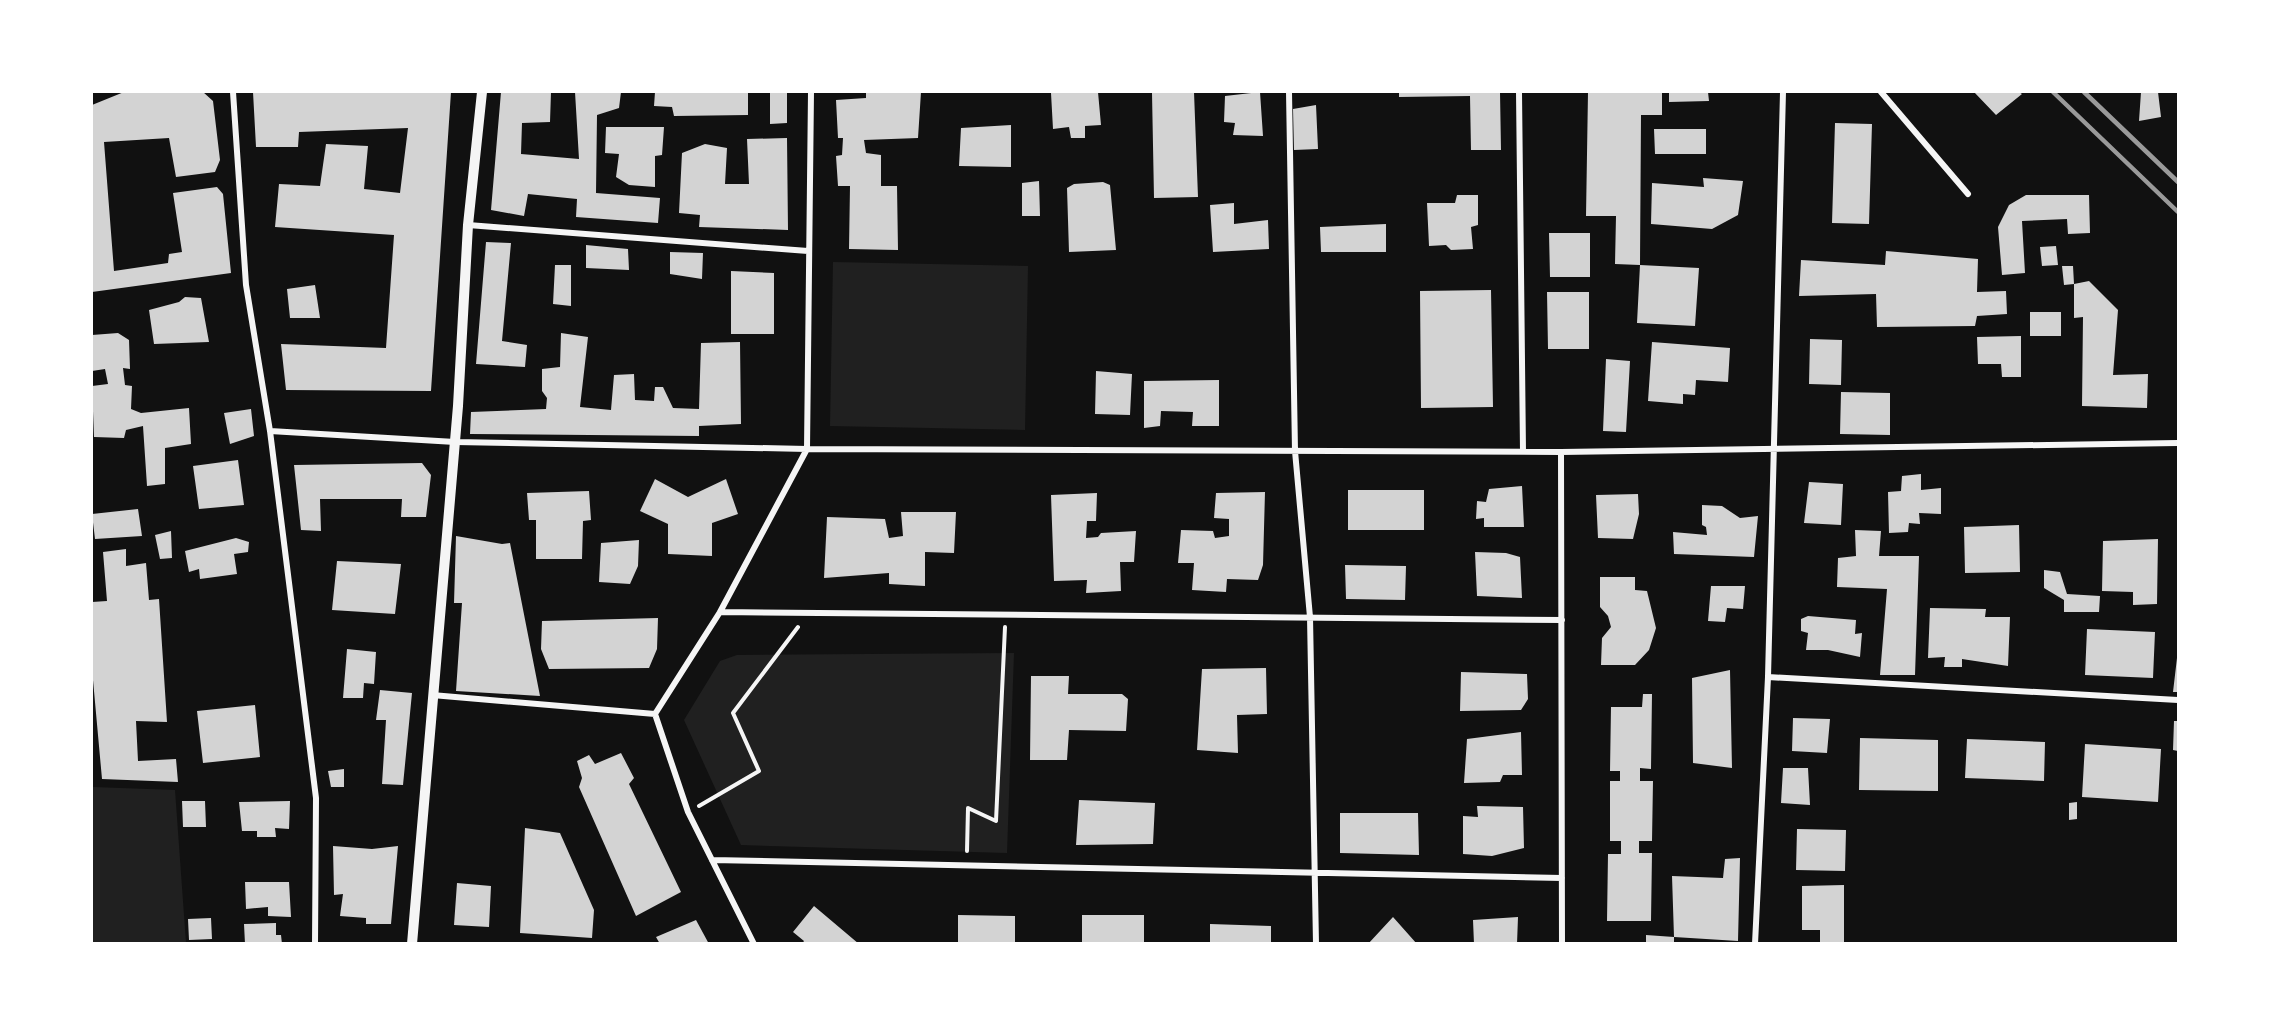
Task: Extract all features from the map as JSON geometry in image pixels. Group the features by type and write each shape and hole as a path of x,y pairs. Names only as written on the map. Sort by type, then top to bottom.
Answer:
{"street":[{"path":"233,92 246,285 270,431 315,798 315,944"},
{"path":"412,944 455,442 468,225 482,92"},
{"path":"655,714 720,612 807,449 811,92"},
{"path":"1289,92 1295,451 1310,617 1316,944"},
{"path":"1518,92 1523,451"},
{"path":"1755,944 1768,677 1783,92"},
{"path":"1881,92 1968,194"},
{"path":"468,225 808,251"},
{"path":"270,431 455,442 807,449 1562,452 2178,443"},
{"path":"1562,452 1562,944"},
{"path":"720,612 1562,620"},
{"path":"1768,677 2178,700"},
{"path":"432,695 655,714"},
{"path":"655,714 688,812 754,944"},
{"path":"712,860 1562,878"}],"path":[{"path":"688,812 759,771 733,713 809,612"},
{"path":"967,865 968,808 996,821 1006,614"}],"shaded area":[{"path":"833,262 1028,266 1025,430 830,426"},
{"path":"1014,653 1007,853 741,845 684,720 720,661 737,655"},
{"path":"92,779 93,787 175,790 186,943 92,943"}],"building":[{"path":"124,92 203,92 213,101 220,160 215,172 176,177 169,138 104,142 114,271 168,263 169,254 182,252 173,193 217,187 223,194 231,273 92,292 92,105"},
{"path":"253,92 451,92 431,391 286,390 281,344 386,348 394,235 275,227 279,184 320,186 326,144 368,146 364,189 400,193 408,128 299,132 298,147 256,147"},
{"path":"501,92 551,92 550,122 522,123 521,154 579,159 575,92 621,92 619,108 597,115 596,193 660,198 658,223 576,217 577,199 528,194 524,216 491,210"},
{"path":"655,92 748,92 748,115 674,116 672,107 654,106"},
{"path":"770,92 787,92 787,123 770,124"},
{"path":"866,92 921,92 918,138 864,140 866,153 881,155 881,186 897,186 898,250 849,249 850,186 838,186 836,156 842,155 843,138 838,138 836,100 866,98"},
{"path":"1098,92 1101,125 1085,126 1085,138 1071,138 1069,127 1053,129 1051,93"},
{"path":"1194,92 1198,197 1154,198 1152,93"},
{"path":"1260,92 1263,136 1233,135 1235,123 1224,122 1225,96"},
{"path":"1399,92 1500,92 1501,150 1471,150 1470,96 1399,97"},
{"path":"1588,92 1662,92 1662,115 1641,115 1640,265 1615,264 1616,216 1586,216"},
{"path":"1669,92 1708,92 1709,101 1669,102"},
{"path":"1974,92 2019,92 2022,94 1996,115"},
{"path":"2141,92 2158,92 2161,117 2139,121"},
{"path":"1316,105 1318,149 1294,150 1293,109"},
{"path":"1835,123 1872,124 1869,224 1832,223"},
{"path":"1011,125 1011,167 959,166 961,128"},
{"path":"606,127 664,127 662,155 655,156 655,187 629,185 616,177 619,154 605,153"},
{"path":"1654,129 1706,129 1706,154 1655,154"},
{"path":"787,138 788,230 699,227 700,215 679,213 682,153 705,144 727,148 725,184 749,184 747,139"},
{"path":"1703,178 1743,181 1738,215 1712,229 1651,224 1652,183 1704,187"},
{"path":"1039,181 1040,216 1022,216 1022,183"},
{"path":"1103,182 1110,185 1116,250 1069,252 1067,188 1074,184"},
{"path":"1457,195 1478,195 1478,225 1471,227 1473,249 1451,250 1446,245 1429,246 1427,203 1455,203"},
{"path":"2026,195 2089,195 2090,233 2068,234 2067,219 2022,221 2025,273 2002,275 1998,227 2009,205"},
{"path":"1234,203 1234,224 1268,220 1269,249 1213,252 1210,205"},
{"path":"1386,224 1386,252 1321,252 1320,227"},
{"path":"1549,233 1590,233 1590,277 1550,277"},
{"path":"486,242 511,243 502,341 527,345 525,367 476,364"},
{"path":"586,245 628,249 629,270 586,268"},
{"path":"2056,246 2058,265 2042,266 2040,247"},
{"path":"1886,251 1978,259 1977,292 2006,291 2007,314 1977,316 1975,326 1877,327 1876,294 1799,296 1801,260 1885,265"},
{"path":"670,252 703,253 702,279 670,274"},
{"path":"555,265 571,265 571,306 553,304"},
{"path":"1640,265 1699,268 1695,326 1637,323"},
{"path":"2062,266 2073,266 2074,284 2064,285"},
{"path":"731,271 774,273 774,334 731,334"},
{"path":"2089,281 2118,310 2113,375 2148,374 2147,408 2082,406 2083,317 2074,318 2074,284"},
{"path":"315,285 320,318 290,318 287,289"},
{"path":"1491,290 1493,407 1421,408 1420,291"},
{"path":"1547,292 1589,292 1589,349 1548,349"},
{"path":"185,297 201,298 209,342 154,344 149,310 179,302"},
{"path":"2030,312 2061,312 2061,336 2030,336"},
{"path":"118,333 129,340 130,369 123,368 125,385 132,386 131,409 141,413 189,408 191,444 165,448 165,484 147,486 143,426 126,430 124,438 94,437 92,386 108,384 105,369 92,371 92,335"},
{"path":"561,333 588,337 580,407 611,410 614,375 634,374 635,400 654,401 655,387 663,387 673,408 699,409 701,343 740,342 741,424 699,426 699,436 470,434 471,412 546,409 547,398 542,391 542,369 560,367"},
{"path":"2021,336 2021,377 2002,377 2001,364 1978,364 1977,337"},
{"path":"1810,339 1842,340 1841,385 1809,384"},
{"path":"1652,342 1730,348 1728,382 1696,380 1695,395 1683,394 1683,404 1648,401"},
{"path":"1606,359 1630,361 1626,432 1603,431"},
{"path":"1096,371 1132,374 1130,415 1095,414"},
{"path":"1219,380 1219,426 1192,426 1193,412 1161,411 1160,426 1144,428 1144,381"},
{"path":"1841,392 1890,393 1890,435 1840,434"},
{"path":"251,409 254,436 230,444 224,413"},
{"path":"238,460 244,505 199,509 193,466"},
{"path":"422,463 431,475 426,517 401,517 402,499 320,499 321,531 301,530 294,465"},
{"path":"1921,474 1921,490 1941,488 1941,514 1919,513 1920,524 1909,523 1908,532 1889,533 1888,492 1901,491 1902,476"},
{"path":"655,479 688,497 726,479 738,514 712,523 712,556 668,554 668,524 640,511"},
{"path":"1809,482 1843,484 1841,525 1804,523"},
{"path":"1522,486 1524,527 1484,527 1484,518 1476,519 1477,501 1486,502 1489,489"},
{"path":"1348,490 1424,490 1424,530 1348,530"},
{"path":"589,491 591,520 583,521 582,559 536,559 536,520 529,520 527,493"},
{"path":"1265,492 1263,565 1258,580 1227,579 1226,592 1192,590 1194,563 1178,563 1181,530 1213,531 1215,538 1229,536 1229,519 1214,518 1216,493"},
{"path":"1097,493 1096,521 1087,521 1086,538 1098,537 1101,533 1136,531 1134,562 1120,562 1121,591 1086,593 1087,580 1054,581 1051,495"},
{"path":"1638,494 1639,514 1633,539 1598,538 1596,495"},
{"path":"1702,505 1722,506 1740,518 1758,516 1754,557 1674,554 1673,532 1707,535 1706,527 1702,525"},
{"path":"138,509 142,536 95,539 92,514"},
{"path":"901,512 956,512 954,553 925,552 925,586 889,584 889,573 824,578 827,517 885,519 889,538 903,536"},
{"path":"2019,525 2020,572 1965,573 1964,527"},
{"path":"1855,530 1881,531 1879,556 1919,556 1915,675 1880,675 1887,589 1837,587 1838,558 1856,556"},
{"path":"171,531 172,558 160,559 155,535"},
{"path":"456,536 502,544 510,543 540,696 456,691 462,603 454,603"},
{"path":"236,538 249,542 248,552 234,554 237,574 200,579 199,569 189,572 185,551"},
{"path":"2158,539 2157,604 2133,605 2133,592 2102,591 2103,541"},
{"path":"639,540 638,566 630,584 599,582 601,543"},
{"path":"126,549 126,566 146,563 149,600 159,599 167,722 136,721 138,761 176,759 178,782 102,779 92,669 92,602 107,601 103,552"},
{"path":"1475,552 1506,553 1520,557 1522,598 1477,596"},
{"path":"337,561 401,564 395,614 332,610"},
{"path":"1345,565 1406,566 1405,600 1346,599"},
{"path":"2044,570 2060,572 2067,594 2100,596 2099,612 2064,612 2064,600 2044,588"},
{"path":"1600,577 1635,577 1635,590 1647,591 1656,628 1649,650 1635,665 1601,665 1602,638 1611,627 1608,616 1600,607"},
{"path":"1711,586 1745,586 1743,609 1727,608 1725,622 1708,621"},
{"path":"1930,608 1986,609 1985,617 2010,617 2008,666 1962,659 1962,667 1944,667 1945,657 1928,658"},
{"path":"1808,616 1856,620 1855,634 1862,633 1860,657 1828,650 1806,650 1808,633 1801,631 1801,619"},
{"path":"658,618 657,649 649,668 549,669 541,649 542,621"},
{"path":"2087,629 2155,632 2153,678 2085,675"},
{"path":"347,649 376,652 374,684 364,683 363,698 343,698"},
{"path":"2177,658 2178,692 2173,692"},
{"path":"1266,668 1267,714 1237,715 1238,753 1197,750 1202,669"},
{"path":"1730,670 1732,768 1693,763 1692,678"},
{"path":"1461,672 1527,674 1528,699 1521,710 1460,711"},
{"path":"1031,676 1069,676 1068,694 1122,694 1128,699 1126,731 1069,730 1067,760 1030,760"},
{"path":"380,690 412,693 403,785 382,784 386,720 376,720"},
{"path":"1643,694 1652,694 1651,769 1640,768 1640,781 1653,781 1652,841 1639,841 1639,853 1652,853 1651,921 1607,921 1608,854 1621,854 1621,841 1610,841 1610,781 1620,781 1620,771 1610,771 1611,707 1642,707"},
{"path":"255,705 260,757 203,763 197,711"},
{"path":"1793,718 1830,719 1827,753 1792,751"},
{"path":"2174,721 2178,721 2178,751 2173,750"},
{"path":"1521,732 1522,775 1503,775 1500,782 1464,783 1467,739"},
{"path":"1860,738 1938,740 1938,791 1859,790"},
{"path":"1967,739 2045,742 2044,781 1965,778"},
{"path":"2085,744 2161,749 2158,802 2082,797"},
{"path":"621,753 634,778 629,784 681,892 636,916 579,787 582,778 577,761 589,755 595,764"},
{"path":"1783,768 1808,768 1810,805 1781,803"},
{"path":"344,769 344,787 331,787 328,771"},
{"path":"1079,800 1155,803 1153,844 1076,845"},
{"path":"182,801 205,801 206,827 183,827"},
{"path":"290,801 289,829 275,828 276,837 257,837 257,831 242,831 239,802"},
{"path":"2077,802 2077,819 2069,820 2069,803"},
{"path":"1477,806 1523,807 1524,848 1492,856 1463,854 1463,816 1478,817"},
{"path":"1340,813 1418,813 1419,855 1340,853"},
{"path":"525,828 560,833 594,910 592,938 520,933"},
{"path":"1797,829 1846,830 1845,871 1796,870"},
{"path":"333,846 372,849 398,846 391,924 366,924 366,918 340,916 343,894 334,895"},
{"path":"1740,858 1738,941 1674,937 1672,876 1723,878 1725,859"},
{"path":"245,882 289,882 291,917 268,916 268,907 246,909"},
{"path":"457,883 491,886 489,927 454,925"},
{"path":"1844,885 1844,942 1820,942 1820,930 1802,930 1802,886"},
{"path":"814,906 859,944 802,944 804,941 793,932"},
{"path":"958,915 1015,916 1015,944 958,944"},
{"path":"1082,915 1144,915 1144,944 1082,944"},
{"path":"1393,917 1417,944 1368,944"},
{"path":"1518,917 1517,944 1474,944 1473,920"},
{"path":"211,918 212,939 189,940 188,919"},
{"path":"696,920 709,944 660,944 656,937"},
{"path":"276,923 276,935 281,935 282,944 245,944 244,924"},
{"path":"1210,924 1271,926 1271,944 1210,944"},
{"path":"1646,935 1674,937 1674,944 1646,944"}],"railway":[{"path":"2053,92 2178,212"},
{"path":"2084,92 2178,182"}]}
